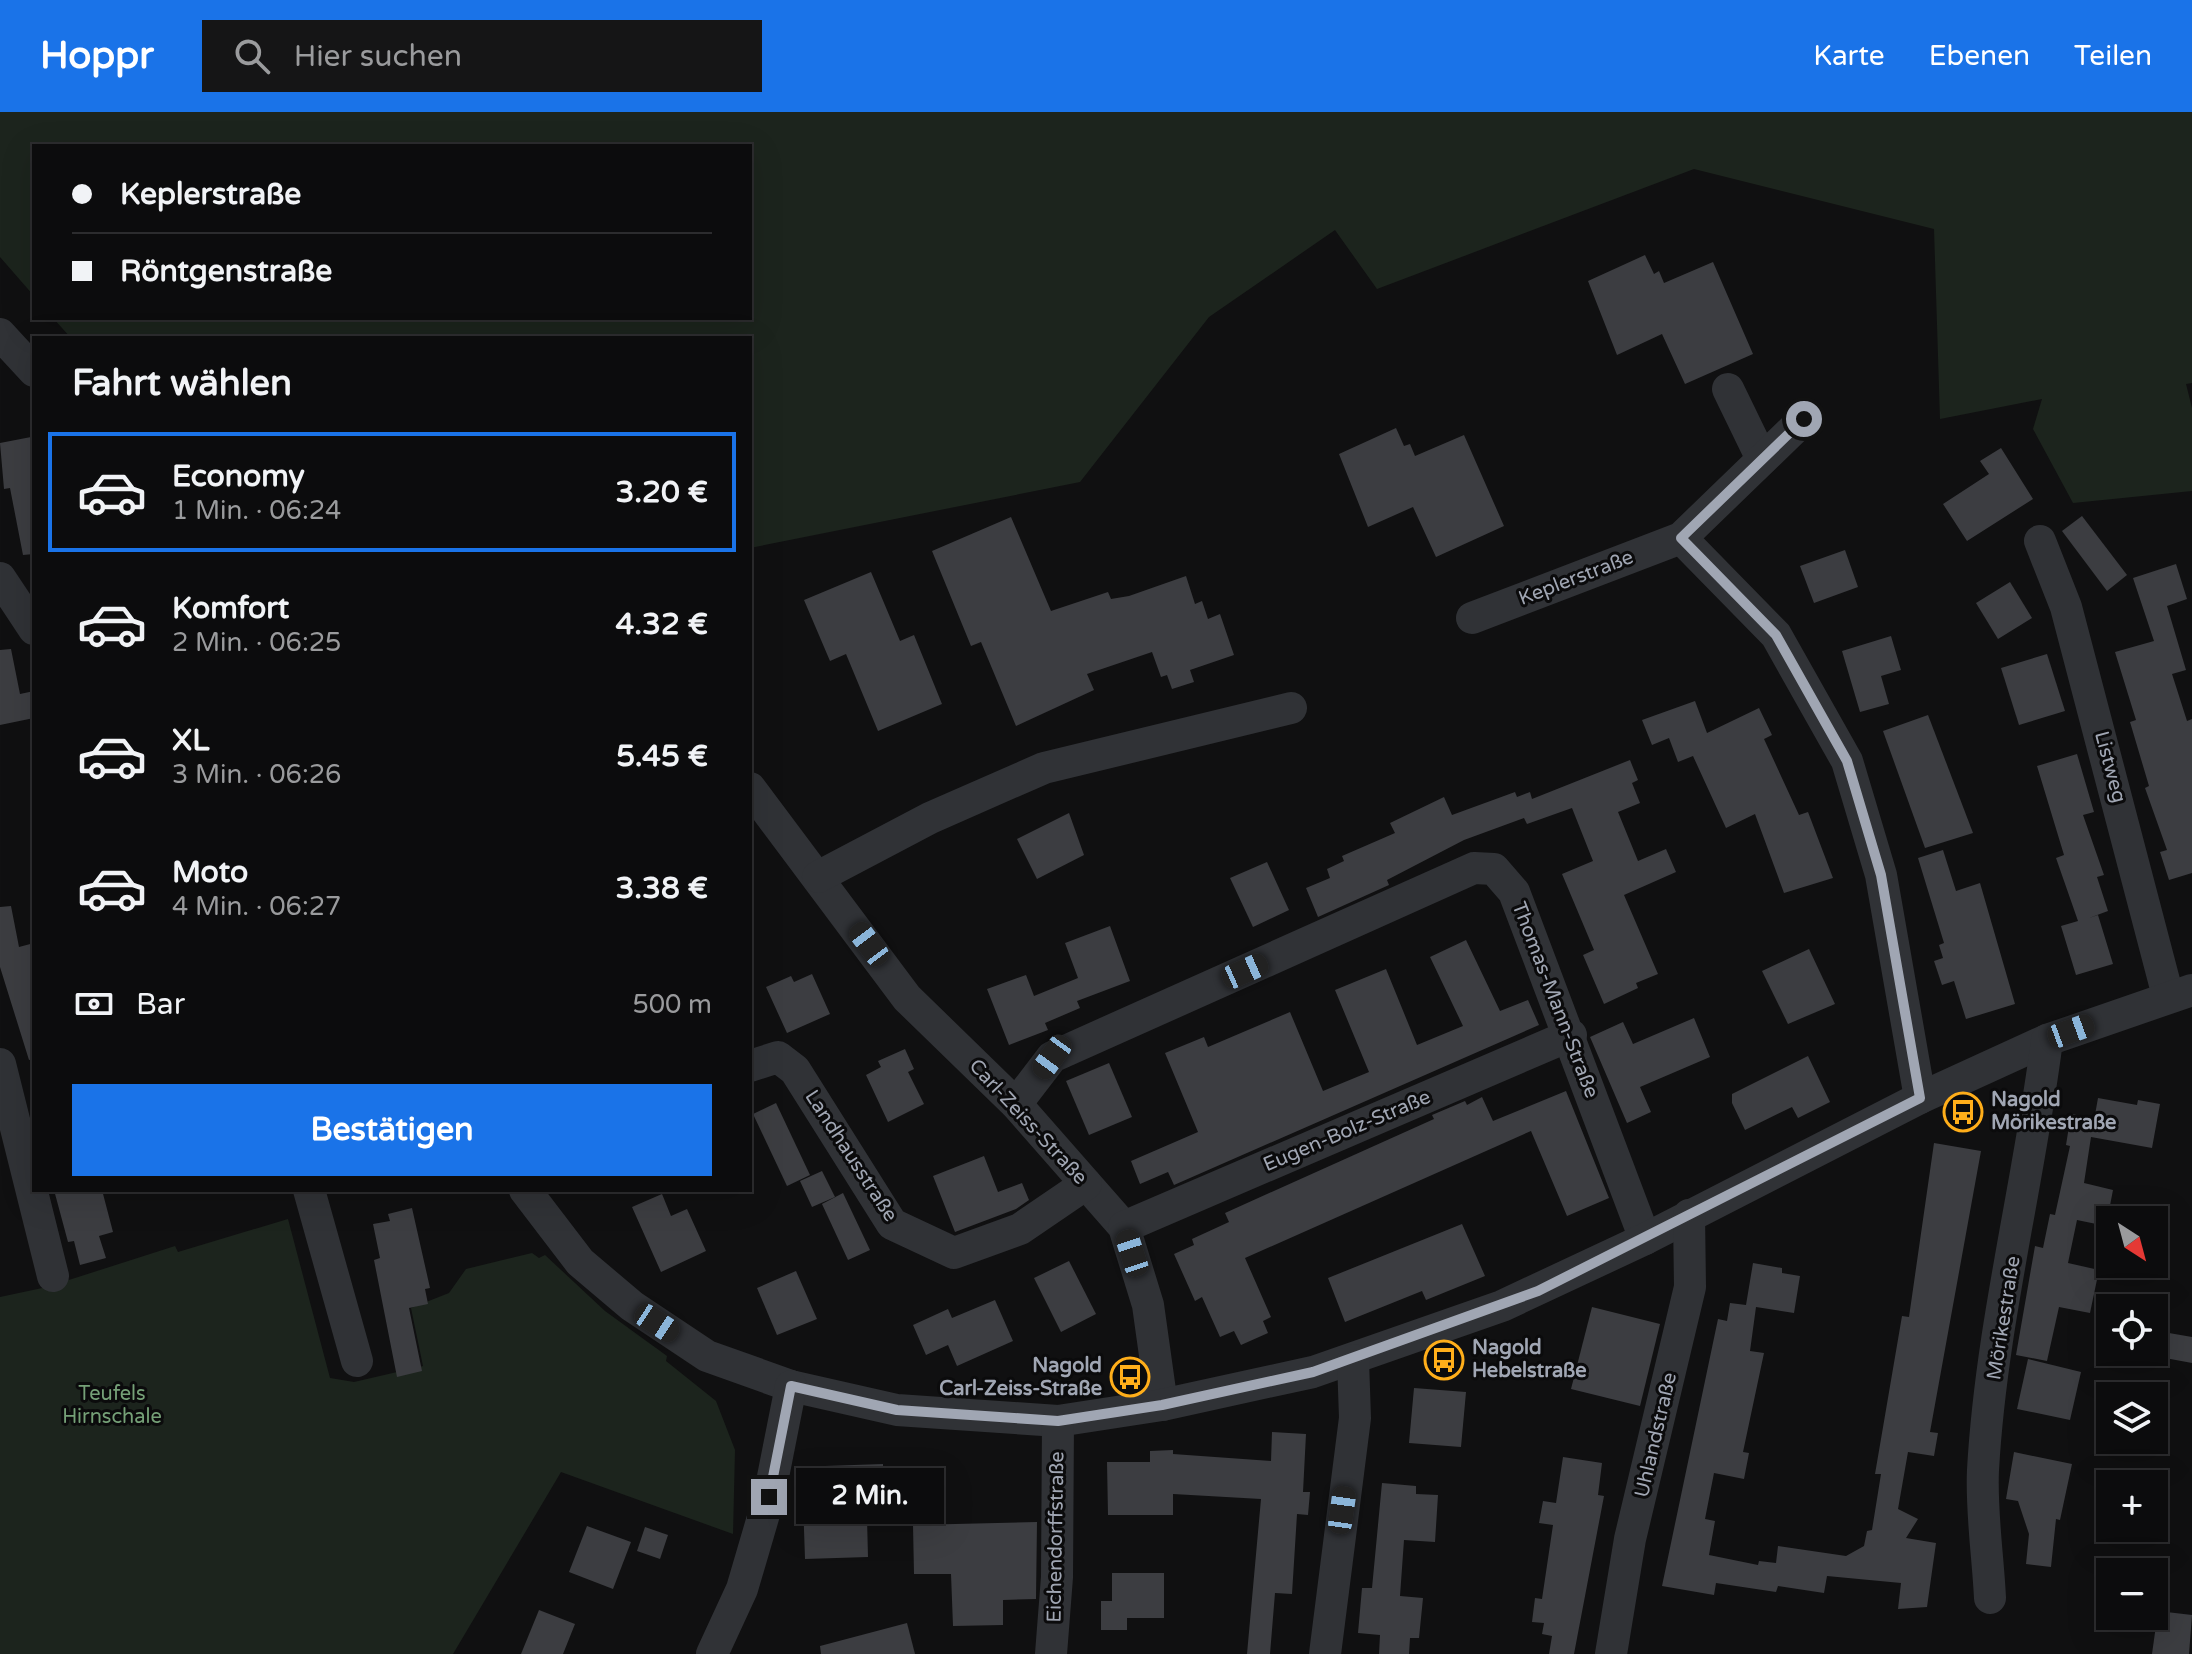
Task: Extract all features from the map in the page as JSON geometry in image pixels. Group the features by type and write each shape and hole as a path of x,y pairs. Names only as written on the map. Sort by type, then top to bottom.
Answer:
{"street":[{"path":"0,334 32,369"},
{"path":"1728,389 1762,459"},
{"name":"Keplerstraße","path":"1472,618 1681,538 1804,419"},
{"path":"1681,538 1776,635 1847,761 1881,875 1920,1098"},
{"name":"Listweg","path":"2040,541 2066,607 2180,993"},
{"path":"0,578 32,626"},
{"path":"818,877 930,818 1044,768 1291,708"},
{"name":"Carl-Zeiss-Straße","path":"752,791 907,998 1016,1104 1124,1227 1148,1305 1162,1405"},
{"name":"Thomas-Mann-Straße","path":"1016,1104 1052,1057 1474,868 1494,869 1514,892 1571,1035 1645,1239"},
{"path":"527,1192 580,1262 632,1306 707,1356 791,1386 897,1410 1058,1421 1162,1405 1353,1360 1514,1301 1645,1239 1920,1098 2047,1040 2180,993"},
{"name":"Eugen-Bolz-Straße","path":"1124,1227 1571,1035"},
{"name":"Mörikestraße","path":"1990,1598 1983,1472 2001,1320 2033,1146 2047,1040"},
{"name":"Landhausstraße","path":"752,1065 778,1057 795,1070 892,1224 954,1253 1020,1229 1086,1184"},
{"path":"0,1064 53,1276"},
{"path":"310,1192 357,1361"},
{"name":"Uhlandstraße","path":"1611,1654 1630,1539 1690,1287 1689,1215"},
{"path":"1325,1654 1355,1418 1353,1360"},
{"path":"712,1654 742,1589 769,1497 791,1386"},
{"name":"Eichendorffstraße","path":"1051,1654 1057,1577 1058,1421"}],"green space":[{"path":"0,112 2192,112 2192,383 2186,384 2192,408 2192,491 2073,503 2033,429 2042,399 1940,419 1934,229 1694,169 1377,289 1335,230 1209,317 1080,482 752,548 752,336 69,336 55,320 752,320 752,144 32,144 32,294 0,257"},
{"name":"Teufels Hirnschale","path":"288,1219 330,1378 354,1382 423,1366 411,1308 449,1293 466,1269 532,1253 539,1258 545,1255 605,1311 667,1356 666,1361 716,1401 735,1450 733,1534 561,1472 453,1654 0,1654 0,1297 47,1287 175,1246 178,1252"}],"building":[{"path":"1645,255 1654,274 1659,271 1664,283 1713,262 1753,354 1685,384 1662,334 1617,355 1588,281"},
{"path":"1396,428 1404,446 1410,444 1415,456 1464,435 1504,526 1436,557 1413,507 1368,527 1339,454"},
{"path":"31,437 32,554 23,555 10,488 4,489 0,443"},
{"path":"2001,448 2033,499 1967,541 1943,504 1989,474 1980,461"},
{"path":"2082,516 2127,575 2107,591 2062,531"},
{"path":"1011,517 1051,611 1108,592 1111,599 1129,596 1186,576 1195,604 1202,601 1208,619 1220,614 1234,655 1190,670 1194,682 1172,689 1167,675 1161,677 1152,652 1087,674 1094,690 1016,726 981,642 971,646 932,551"},
{"path":"1845,550 1858,587 1814,603 1800,566"},
{"path":"2176,564 2187,599 2167,606 2186,670 2172,674 2187,721 2192,719 2192,873 2169,880 2160,852 2167,850 2145,788 2149,786 2130,722 2136,720 2115,652 2154,641 2133,578"},
{"path":"871,572 900,641 914,635 942,704 878,731 846,654 830,661 804,600"},
{"path":"2010,582 2032,618 1998,639 1976,603"},
{"path":"1891,636 1901,670 1881,676 1889,704 1860,712 1842,651"},
{"path":"11,649 20,694 32,691 32,718 0,725 0,650"},
{"path":"2047,654 2065,711 2019,725 2001,668"},
{"path":"1695,701 1707,733 1759,708 1772,735 1764,739 1799,815 1808,812 1833,878 1784,893 1755,814 1726,828 1693,756 1678,762 1669,738 1652,745 1642,720"},
{"path":"1928,715 1973,833 1925,848 1883,731"},
{"path":"2077,754 2094,812 2083,815 2104,875 2097,877 2108,911 2089,918 2098,915 2113,964 2076,975 2061,926 2078,921 2056,858 2064,855 2037,766"},
{"path":"1630,760 1638,780 1632,783 1640,803 1618,812 1638,861 1666,849 1676,872 1624,895 1658,974 1636,983 1638,988 1604,1004 1583,955 1594,950 1562,874 1593,861 1572,808 1527,824 1524,818 1464,840 1387,880 1389,885 1318,917 1306,888 1330,878 1327,869 1344,861 1342,856 1395,833 1390,823 1444,797 1452,815 1515,792 1517,797 1530,792 1532,799"},
{"path":"1069,813 1084,855 1037,879 1017,839"},
{"path":"1943,850 1956,891 1980,883 2015,1004 1966,1019 1954,981 1942,985 1934,961 1943,958 1939,945 1944,943 1918,858"},
{"path":"1267,862 1289,910 1253,927 1230,878"},
{"path":"11,906 19,947 32,944 32,1059 29,1060 0,967 0,907"},
{"path":"1110,926 1130,981 1077,1001 1080,1008 1045,1023 1048,1030 1009,1045 987,989 1026,975 1034,996 1078,978 1065,943"},
{"path":"1466,940 1500,1011 1528,1000 1539,1025 1174,1185 1168,1172 1140,1184 1131,1161 1198,1132 1165,1053 1204,1037 1208,1047 1290,1012 1323,1091 1369,1072 1335,990 1386,969 1417,1045 1463,1026 1430,957"},
{"path":"1809,949 1835,1004 1788,1024 1762,971"},
{"path":"812,974 830,1014 787,1033 766,987 791,976 794,982"},
{"path":"1694,1018 1710,1057 1640,1087 1651,1112 1627,1123 1590,1037 1623,1022 1633,1044"},
{"path":"905,1049 914,1069 908,1072 924,1104 888,1122 866,1075 881,1067 878,1061"},
{"path":"1808,1056 1830,1102 1798,1118 1792,1107 1745,1130 1732,1103 1732,1094"},
{"path":"1109,1063 1132,1117 1089,1135 1066,1081"},
{"path":"1566,1091 1609,1198 1567,1216 1531,1131 1245,1258 1271,1317 1263,1321 1268,1333 1241,1345 1234,1331 1220,1337 1202,1297 1195,1301 1174,1254 1194,1245 1192,1239 1229,1222 1225,1213 1434,1119 1432,1115 1465,1101 1467,1105 1482,1097 1493,1121"},
{"path":"2098,1098 2137,1105 2138,1100 2160,1104 2152,1148 2091,1137 2084,1183 2113,1190 2110,1206 2096,1206 2096,1224 2077,1220 2068,1263 2096,1269 2097,1278 2090,1313 2059,1307 2047,1361 2016,1355 2035,1246 2043,1248 2050,1214 2055,1215 2070,1146 2066,1145 2071,1114 2094,1118 2093,1126"},
{"path":"776,1103 810,1175 787,1186 753,1114"},
{"path":"1934,1143 1981,1151 1930,1432 1938,1433 1934,1456 1908,1452 1898,1509 1918,1519 1906,1538 1936,1543 1927,1607 1898,1609 1901,1583 1827,1576 1824,1593 1778,1586 1776,1592 1716,1583 1714,1595 1662,1586 1718,1319 1727,1321 1730,1303 1746,1305 1753,1263 1782,1268 1782,1273 1800,1276 1794,1313 1756,1307 1750,1351 1764,1353 1743,1452 1749,1453 1744,1479 1714,1473 1705,1519 1715,1521 1709,1555 1758,1565 1759,1561 1776,1563 1778,1546 1846,1556 1864,1546 1867,1531 1872,1530 1881,1474 1875,1474 1902,1316 1909,1317"},
{"path":"984,1156 998,1192 1022,1183 1029,1200 1016,1209 955,1232 933,1176"},
{"path":"822,1171 835,1197 812,1207 800,1181"},
{"path":"55,1192 103,1192 113,1232 99,1236 106,1258 80,1265 74,1241 68,1242"},
{"path":"843,1193 870,1250 848,1260 822,1204"},
{"path":"662,1194 671,1216 687,1209 706,1251 661,1272 632,1207"},
{"path":"412,1208 430,1288 425,1289 428,1304 409,1308 422,1371 397,1377 374,1260 380,1258 373,1224 390,1221 388,1214"},
{"path":"1462,1224 1485,1276 1426,1300 1422,1291 1345,1322 1328,1278"},
{"path":"1069,1261 1096,1314 1061,1332 1034,1278"},
{"path":"796,1271 817,1319 777,1335 757,1288"},
{"path":"995,1300 1013,1341 957,1366 948,1345 926,1355 913,1325 948,1309 952,1318"},
{"path":"1592,1307 1660,1324 1640,1406 1571,1389"},
{"path":"2169,1333 2192,1337 2192,1363 2168,1359"},
{"path":"2028,1359 2081,1372 2070,1420 2017,1409"},
{"path":"1414,1388 1466,1392 1461,1447 1409,1443"},
{"path":"1272,1432 1306,1434 1303,1492 1310,1492 1308,1515 1297,1514 1292,1594 1275,1593 1270,1654 1247,1654 1261,1499 1173,1494 1173,1515 1108,1515 1107,1462 1150,1462 1150,1451 1173,1450 1173,1454 1271,1461"},
{"path":"2014,1452 2072,1464 2060,1520 2056,1519 2051,1567 2026,1564 2029,1534 2018,1501 2006,1499"},
{"path":"1563,1457 1602,1463 1598,1495 1604,1496 1574,1654 1549,1654 1552,1636 1542,1634 1544,1623 1532,1622 1535,1598 1542,1599 1553,1525 1539,1523 1543,1501 1556,1503"},
{"path":"883,1464 884,1518 867,1518 868,1557 805,1559 803,1500 826,1499 825,1466"},
{"path":"1382,1483 1416,1486 1416,1494 1438,1495 1435,1542 1404,1540 1400,1596 1423,1598 1419,1638 1410,1638 1409,1654 1379,1654 1380,1635 1358,1633 1362,1588 1372,1588"},
{"path":"1037,1522 1036,1599 1003,1600 1003,1625 953,1626 951,1574 914,1574 913,1525"},
{"path":"587,1526 631,1542 613,1589 569,1572"},
{"path":"645,1527 668,1535 660,1559 637,1551"},
{"path":"1112,1573 1164,1573 1164,1618 1127,1618 1127,1630 1101,1630 1101,1601 1112,1601"},
{"path":"539,1610 575,1624 563,1654 521,1654"},
{"path":"2168,1612 2192,1615 2189,1654 2152,1654 2155,1630 2168,1630"},
{"path":"907,1623 915,1654 821,1654 820,1646"}],"place":[{"name":"Nagold Mörikestraße","path":"1963,1112"},
{"name":"Nagold Hebelstraße","path":"1444,1360"},
{"name":"Nagold Carl-Zeiss-Straße","path":"1130,1377"}],"route":[{"path":"769,1497 791,1386 897,1410 1058,1421 1162,1405 1313,1372 1538,1291 1920,1098 1881,875 1847,761 1776,635 1681,538 1804,419"}]}
